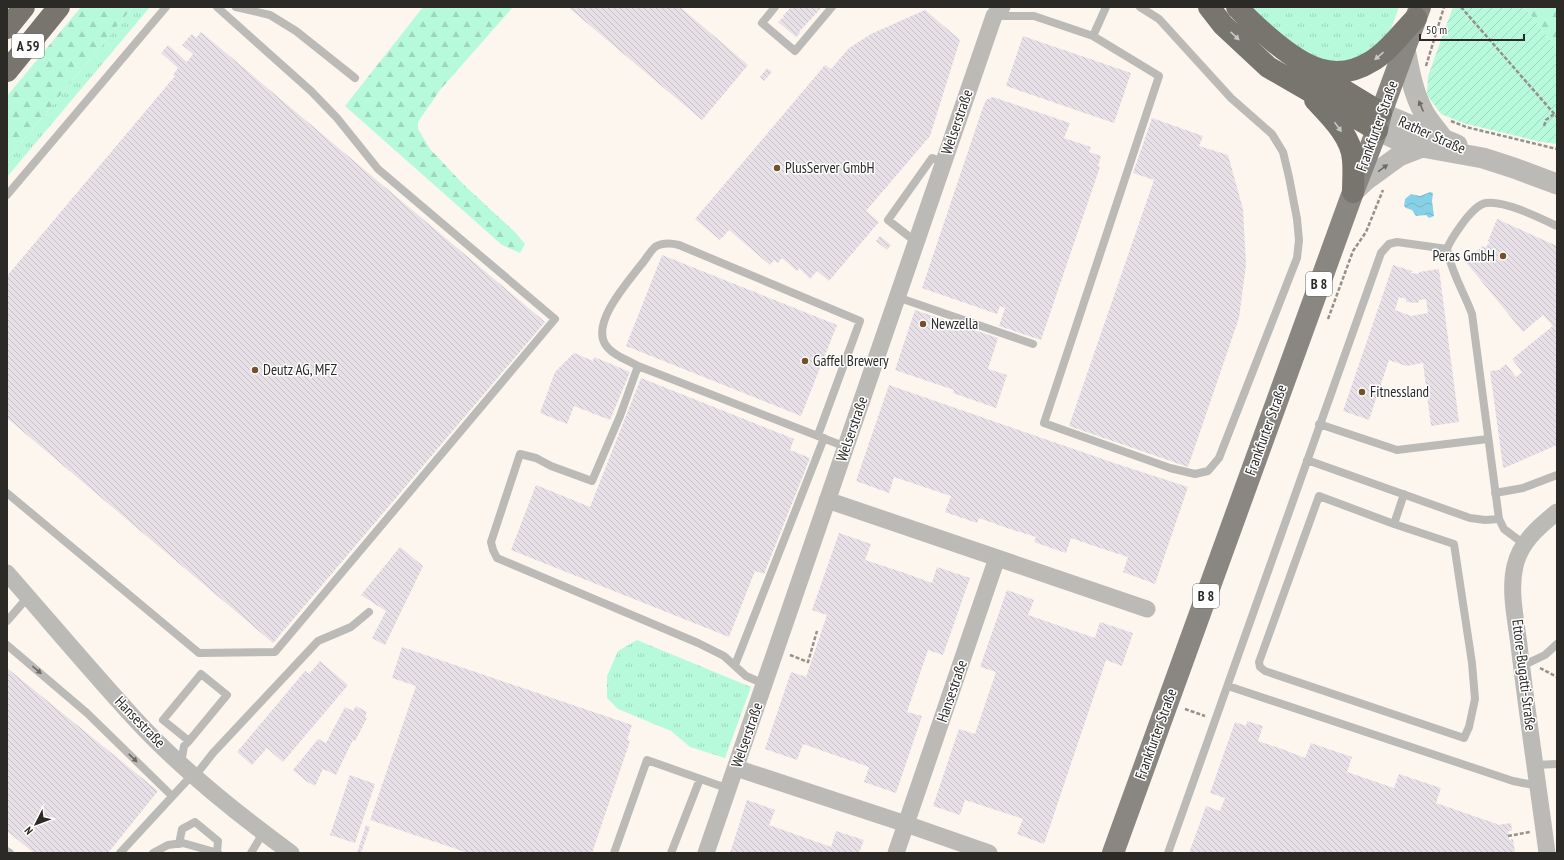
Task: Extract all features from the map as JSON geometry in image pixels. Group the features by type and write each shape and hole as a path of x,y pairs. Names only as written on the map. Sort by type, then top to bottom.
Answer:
{"highway":[{"name":"A 59","path":"7,28 24,7"},
{"name":"A 59","path":"7,71 59,7"},
{"path":"1209,7 1223,25 1268,66 1303,88 1353,115 1379,122"},
{"path":"1237,7 1261,32 1292,57 1304,64 1320,70 1339,72 1359,68 1373,60 1384,51 1418,13"},
{"path":"1304,64 1379,122"},
{"path":"1303,88 1328,113 1351,148 1353,160 1353,192"}],"main road":[{"name":"Frankfurter Straße","path":"1113,853 1418,13"}],"street":[{"name":"Welserstraße","path":"706,853 916,242 998,12"},
{"path":"1405,49 1410,75 1420,105 1442,139"},
{"name":"Rather Straße","path":"1379,122 1442,139 1483,158 1557,184"},
{"name":"Rather Straße","path":"1379,122 1396,140 1422,147 1483,158"},
{"path":"1353,192 1366,180 1399,156 1422,147"},
{"path":"827,500 1147,609"},
{"name":"Ettore-Bugatti-Straße","path":"1547,853 1535,766 1526,664 1513,591 1514,568 1524,544 1557,512"},
{"name":"Hansestraße","path":"896,853 997,558"},
{"name":"Hansestraße","path":"7,573 136,720 190,771 263,833 291,853"},
{"path":"736,768 989,853"}],"lane":[{"path":"7,195 166,7"},
{"path":"7,493 199,653 275,652 555,320 378,169 337,118 311,91 217,7"},
{"path":"236,7 270,15 296,31 355,78"},
{"path":"775,7 762,23 795,51 832,7"},
{"path":"1093,36 1106,7"},
{"path":"998,12 1034,16 1093,36 1159,76 1044,423 1170,468 1195,474 1208,471 1219,458 1297,258 1299,240 1297,219 1283,152 1272,134 1231,98 1159,19 1140,7"},
{"path":"916,242 888,220 932,158 944,162"},
{"path":"1524,544 1504,529 1498,520 1472,314 1451,264 1447,249 1451,238 1470,214 1485,203 1504,204 1537,216 1557,226"},
{"path":"735,665 821,437 860,321 679,245 668,242 656,247 616,297 604,321 602,333 605,343 613,352 638,366 821,437 846,447"},
{"path":"1168,853 1380,253 1389,244 1397,242 1447,249"},
{"path":"897,297 1033,344"},
{"path":"638,366 620,416 592,481 551,466 536,458 520,454 491,542 493,550 497,558 698,643 724,656 746,676 764,684"},
{"path":"1319,424 1396,450 1488,439"},
{"path":"1307,460 1470,518 1498,520"},
{"path":"1494,493 1523,488 1557,475"},
{"path":"1394,524 1404,494"},
{"path":"1319,496 1394,524 1454,544 1472,663 1475,699 1469,727 1464,738 1265,671 1260,667 1259,662 1319,496"},
{"path":"7,621 28,597"},
{"path":"120,853 172,796 190,771 213,753 318,641 351,628 369,612"},
{"path":"1526,664 1544,655 1557,644"},
{"path":"7,645 87,713 172,796"},
{"path":"189,741 164,720 201,674 228,695 189,741 184,746 190,771"},
{"path":"1228,686 1513,781 1538,786"},
{"path":"614,853 647,760 729,789"},
{"path":"1535,766 1557,764"},
{"path":"671,853 700,779"},
{"path":"153,853 168,845 180,844 184,843 217,853 218,841 195,822 182,829 180,844"},
{"path":"251,853 263,833"}],"path":[{"path":"1424,73 1444,7"},
{"path":"1461,7 1557,117"},
{"path":"1544,126 1546,120 1554,114"},
{"path":"1448,119 1466,127 1557,149"},
{"path":"1325,325 1353,251 1366,232 1385,186"},
{"path":"776,650 808,662 817,631"},
{"path":"1526,664 1557,677"},
{"path":"1182,716 1188,702"},
{"path":"1185,709 1216,720"},
{"path":"1508,836 1544,830"}],"green space":[{"path":"81,7 133,7 7,160 7,96"},
{"path":"133,7 150,7 7,177 7,160"},
{"path":"423,7 513,7 440,90 418,122 418,129 430,149 464,185 515,232 525,244 520,253 502,245 345,106"},
{"path":"1250,7 1399,7 1391,29 1377,48 1359,60 1320,62 1290,44"},
{"path":"1453,7 1524,7 1557,49 1557,144 1541,142 1463,123 1441,114 1427,95 1428,76"},
{"path":"1524,7 1557,7 1557,49"},
{"path":"637,640 751,687 725,758 690,747 671,731 618,709 607,698 607,676 618,651"}],"water":[{"path":"1430,192 1433,193 1432,201 1434,216 1429,218 1426,215 1416,216 1412,210 1404,206 1405,199 1411,194 1420,196"}],"building":[{"path":"568,7 680,7 748,65 702,120"},
{"path":"791,7 822,7 796,37 778,22 784,17 783,16"},
{"path":"925,10 960,40 930,136 866,211 879,222 829,281 817,271 810,279 799,268 797,271 782,258 778,263 774,260 770,265 729,230 720,240 695,219 825,65 831,69 849,48 871,34"},
{"name":"Deutz AG, MFZ","path":"201,32 545,322 273,643 7,418 7,276 175,76 173,75 178,68 161,53 168,45 187,62 193,54 182,45 192,34 196,38"},
{"path":"1023,36 1131,73 1114,123 1006,86"},
{"path":"767,68 772,72 764,81 760,77"},
{"path":"993,97 1070,123 1064,138 1091,147 1089,152 1101,156 1098,166 1100,167 1041,340 999,326 1005,308 1000,306 997,314 922,288 982,110 986,100"},
{"path":"1152,118 1203,136 1199,146 1228,155 1243,209 1246,265 1239,318 1188,467 1069,426 1154,180 1133,173"},
{"path":"1497,219 1557,246 1557,445 1504,468 1490,371 1499,370 1506,364 1516,377 1522,372 1512,359 1553,326 1543,315 1523,332 1465,261 1483,246 1485,248 1490,242 1488,241"},
{"path":"880,236 891,245 887,250 876,241"},
{"path":"662,255 837,325 801,416 626,346"},
{"path":"1393,265 1412,271 1411,273 1419,274 1419,272 1439,269 1459,422 1431,426 1423,363 1406,366 1389,360 1369,420 1343,411","holes":["1399,297 1406,299 1406,302 1418,303 1419,300 1426,299 1428,313 1411,316 1395,310"]},
{"path":"915,310 998,338 988,369 1007,375 996,408 953,393 954,390 895,370"},
{"path":"574,353 593,361 594,357 630,372 610,420 574,406 567,424 540,413 555,372"},
{"path":"641,378 794,439 790,450 810,458 764,574 755,571 729,637 511,550 536,485 590,507"},
{"path":"889,385 1188,487 1155,584 1123,572 1128,557 1071,538 1066,553 1034,542 1036,537 979,518 977,523 945,512 951,496 894,477 889,493 856,481"},
{"path":"839,533 871,544 865,560 932,583 937,567 970,578 943,655 928,650 907,712 922,716 896,793 864,782 869,767 803,744 797,760 765,749 791,672 806,677 827,615 812,610"},
{"path":"400,547 423,566 385,645 372,638 386,611 361,595"},
{"path":"1007,590 1034,600 1028,615 1095,638 1100,622 1133,633 1122,666 1106,660 1044,844 1017,834 1023,819 965,800 960,815 933,806 959,729 975,734 996,672 980,667"},
{"path":"402,647 632,725 627,740 630,741 592,853 468,853 370,820 416,686 392,678"},
{"path":"320,661 348,685 283,762 267,748 252,765 237,752 305,671 309,674"},
{"path":"7,668 158,791 108,853 34,853 7,831"},
{"path":"356,706 367,712 365,717 367,718 355,741 353,740 336,775 323,769 315,786 306,781 293,770 318,739 326,743 345,707 353,711"},
{"path":"1247,721 1263,726 1258,741 1305,758 1311,743 1352,757 1347,772 1394,788 1399,774 1441,788 1436,803 1497,825 1511,823 1512,831 1508,831 1509,840 1513,839 1515,853 1189,853 1206,806 1220,811 1225,798 1210,793 1235,722 1246,726"},
{"path":"350,775 375,784 355,843 330,835"},
{"path":"747,800 775,810 769,825 831,847 836,831 864,840 859,853 730,853"},
{"path":"366,825 370,827 361,853 357,853"}],"place":[{"name":"PlusServer GmbH","path":"777,168"},
{"name":"Peras GmbH","path":"1503,256"},
{"name":"Newzella","path":"923,324"},
{"name":"Gaffel Brewery","path":"805,361"},
{"name":"Deutz AG, MFZ","path":"255,370"},
{"name":"Fitnessland","path":"1362,392"}]}
